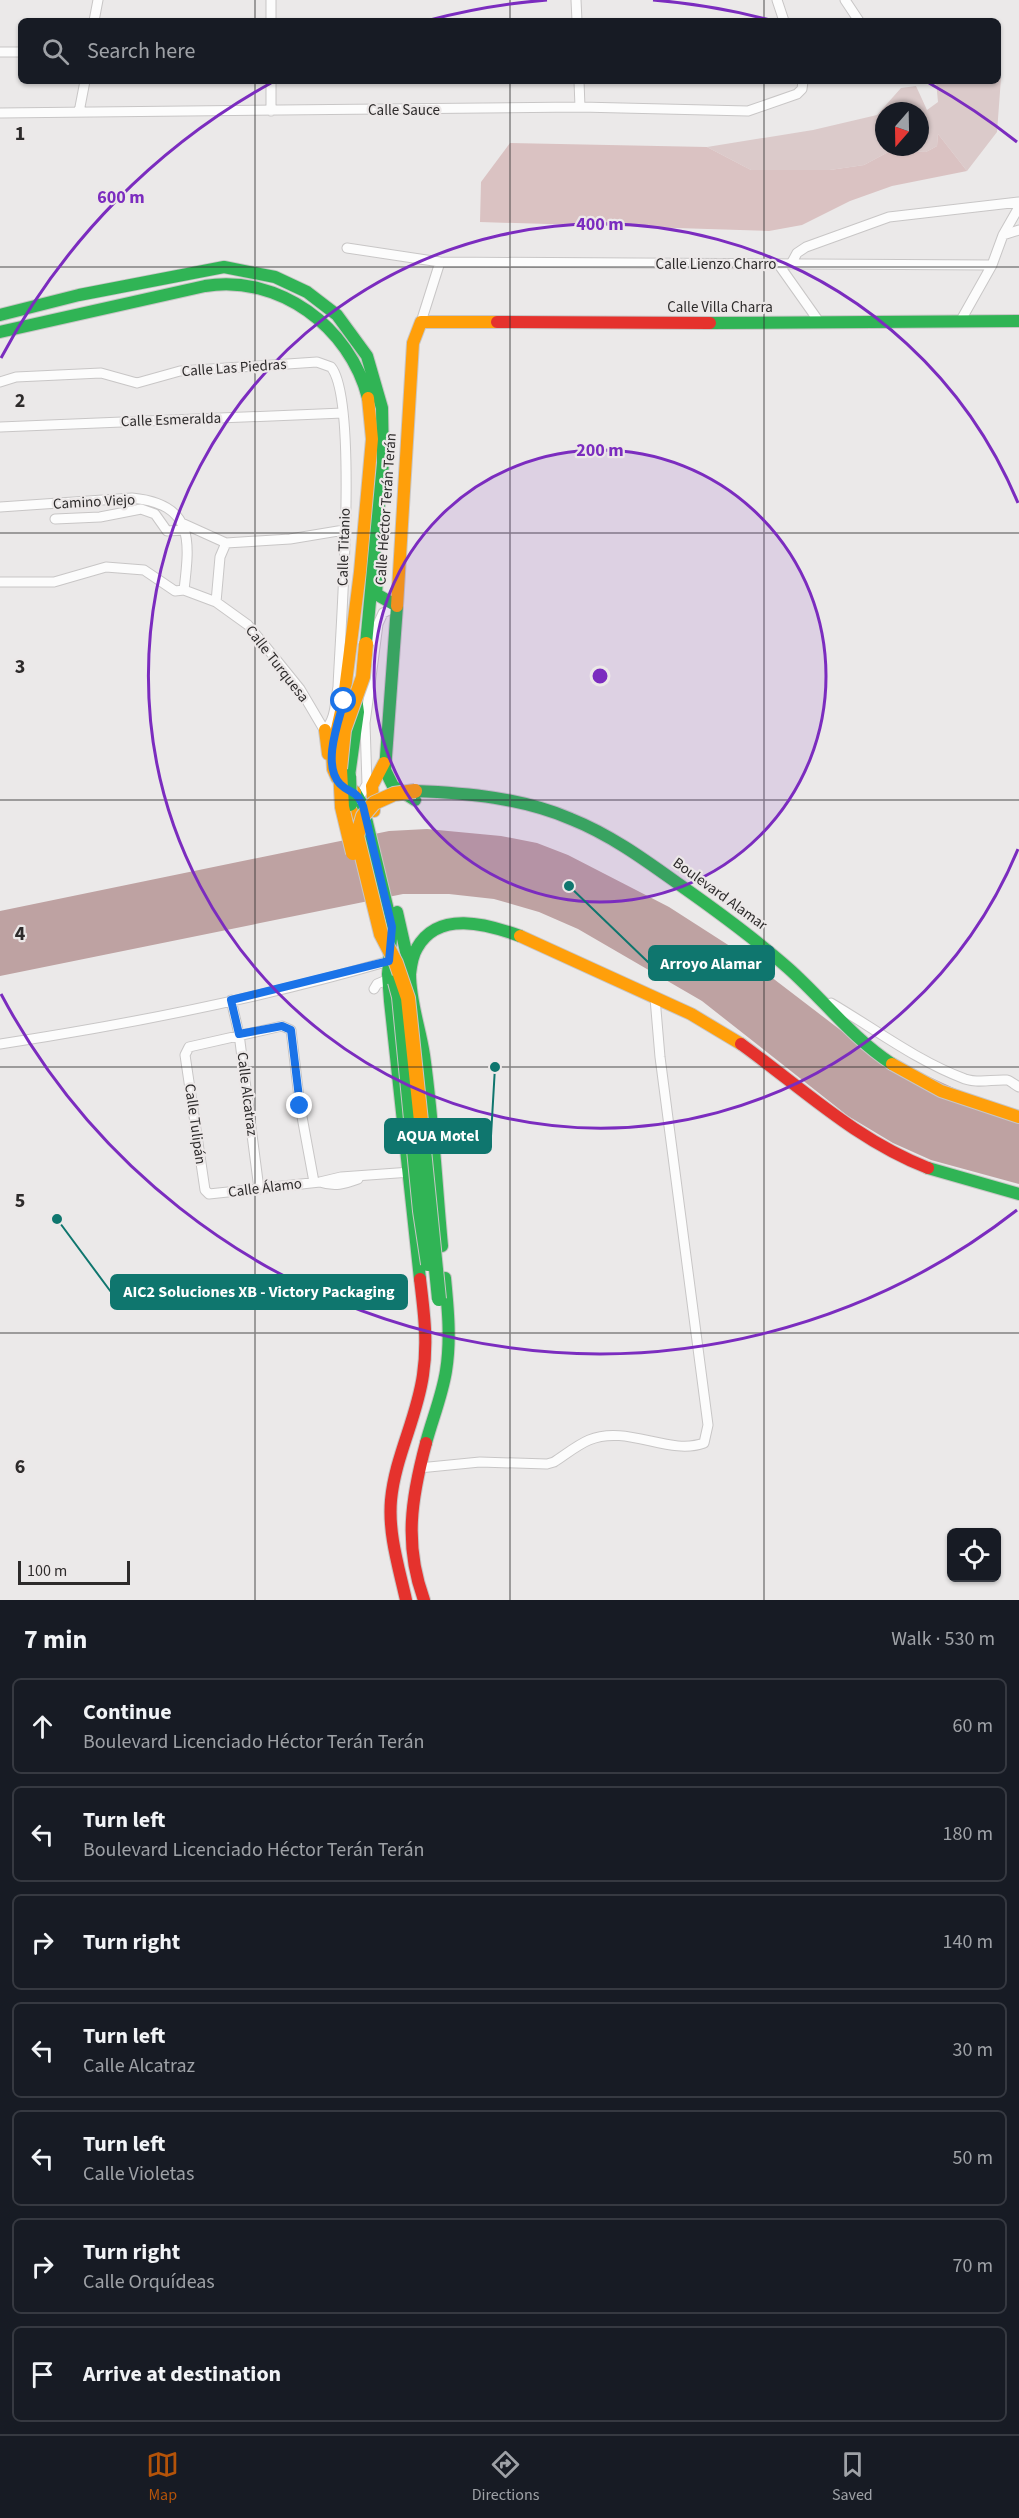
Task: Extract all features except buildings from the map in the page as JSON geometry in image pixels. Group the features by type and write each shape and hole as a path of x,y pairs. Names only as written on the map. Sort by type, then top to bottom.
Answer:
{"main road":[{"path":"0,315 79,295 224,267 275,278 307,292 338,315 368,356 382,408 384,436 363,678 344,730 341,749 341,798 373,934 391,972 399,997 420,1211 442,1329 440,1368 411,1466 403,1516 407,1562 417,1600"},
{"path":"0,332 221,284 264,289 293,301 319,317 338,337 353,358 364,381 370,405 372,433 364,538 344,701 333,745 333,770 335,777 342,785 368,791"},
{"name":"Calle Villa Charra","path":"422,322 1019,321"},
{"name":"Calle Héctor Terán Terán","path":"415,795 402,795 389,784 385,776 384,763 397,606 413,343 422,322"},
{"path":"375,534 380,544 376,592 397,606"},
{"path":"348,668 360,704 349,763 349,798 381,934 396,963 408,998 435,1299 435,1333 430,1376 403,1474 399,1498 398,1520 402,1564 411,1600"},
{"path":"325,730 331,778 346,794 368,791"},
{"name":"Calle Héctor Terán Terán","path":"368,791 384,763"},
{"path":"368,791 371,821 392,908 409,965 424,1055 450,1336 446,1375 419,1468 410,1520 410,1539 415,1570 424,1600"},
{"path":"357,836 363,816 374,803 394,794 415,795"},
{"name":"Boulevard Alamar","path":"415,795 472,794 538,807 572,819 627,850 743,930 816,994 870,1048 886,1060 933,1087 1019,1117"},
{"path":"371,821 390,802 415,795"},
{"path":"392,908 389,972 407,1173 427,1336 423,1377 399,1458 391,1501 393,1542 406,1600"},
{"path":"409,965 422,938 436,928 457,923 500,930 540,945 694,1015 733,1038 851,1128 889,1151 975,1183 1019,1194"}],"street":[{"path":"95,18 98,0"},
{"path":"271,0 271,18"},
{"path":"576,0 577,18"},
{"path":"777,0 783,18"},
{"path":"845,0 857,18"},
{"path":"0,52 18,52"},
{"path":"80,112 85,84"},
{"path":"271,84 271,111"},
{"path":"579,84 580,107"},
{"name":"Calle Sauce","path":"0,113 580,107 748,111 797,94 802,85"},
{"path":"791,264 797,253 806,247 874,220 1019,202"},
{"path":"961,320 992,265 1003,235 1019,207"},
{"path":"1003,235 1019,230"},
{"name":"Calle Lienzo Charro","path":"347,248 440,262 992,265"},
{"name":"Calle Héctor Terán Terán","path":"422,322 440,262"},
{"path":"779,265 820,323"},
{"name":"Calle Las Piedras","path":"0,382 16,377 101,373 137,383 191,370 317,362 327,365"},
{"name":"Calle Titanio","path":"325,730 334,713 338,687 347,467 343,413 334,372 327,365"},
{"name":"Calle Esmeralda","path":"0,427 343,413"},
{"name":"Camino Viejo","path":"0,507 132,498 149,500 176,513 184,527"},
{"path":"55,519 99,517 141,509 155,514 167,531 184,527 226,543 290,539 344,530"},
{"path":"184,527 186,572 184,590"},
{"path":"216,602 220,557 226,543"},
{"name":"Calle Turquesa","path":"0,582 54,582 106,567 144,570 175,591 184,590 216,602 248,626 262,642 300,689 333,745"},
{"path":"368,791 365,723 378,624 383,613 397,606"},
{"path":"0,1044 84,1031 231,1000 373,966 389,972 374,989"},
{"path":"816,994 893,1042 963,1078 983,1083 1009,1080 1019,1076"},
{"path":"419,1468 480,1462 548,1464 590,1440 607,1436 620,1435 688,1446 704,1443 708,1425 660,1057 655,998"},
{"name":"Calle Alcatraz","path":"231,1000 239,1034 259,1189"},
{"path":"239,1034 286,1026 291,1030 300,1106 317,1182"},
{"name":"Calle Tulipán","path":"209,1194 205,1190 185,1051 189,1047 239,1034"},
{"path":"1009,1080 1019,1087"},
{"name":"Calle Álamo","path":"209,1194 317,1182 341,1177 434,1170"}],"shaded area":[{"path":"936,84 1001,84 997,132 967,171 938,134 937,146 929,150 929,109 938,102"},
{"path":"916,86 923,102 889,102 901,88"},
{"path":"875,115 875,156 881,156 864,165 830,170 751,170 707,147 813,130"},
{"path":"938,134 967,171 892,186 850,201 802,225 769,231 480,222 481,182 510,143 707,147 751,170 830,170 864,165 881,156 929,156 929,150 937,146"},
{"path":"427,829 501,836 537,843 568,855 669,907 736,950 860,1045 1019,1118 1019,1184 931,1160 893,1143 848,1116 702,1001 578,929 539,912 494,899 449,894 403,894 0,976 0,911 389,831"}],"traffic: fast":[{"path":"0,315 79,295 224,267 275,277 307,292 337,315 367,356 382,408 383,463 366,644"},
{"path":"0,332 205,286 233,284 259,288 284,297 307,311 328,328 345,349 359,372 368,398"},
{"path":"710,323 1019,321"},
{"path":"377,579 376,594 397,606 385,770 393,786 415,800"},
{"path":"349,776 358,712 355,690"},
{"path":"349,776 350,804"},
{"path":"415,791 475,795 514,801 571,819 614,840 641,857 762,946 801,980 877,1054 892,1064"},
{"path":"355,792 363,806 392,927 388,974 390,1001 420,1279"},
{"path":"397,912 409,965"},
{"path":"442,1246 427,1079 410,984 412,961 417,948 426,936 437,928 450,924 464,923 493,927 520,936"},
{"path":"395,982 399,997 420,1211 428,1264"},
{"path":"423,1140 439,1299"},
{"path":"928,1168 1019,1194"},
{"path":"426,1443 442,1390 448,1359 445,1278"}],"traffic: slow":[{"path":"397,606 413,343 421,322 497,322"},
{"path":"355,792 337,778 333,769 332,751 344,698 360,572 372,439 368,398"},
{"path":"353,853 342,807 340,769 344,730 363,677 366,644"},
{"path":"325,730 328,754"},
{"path":"374,811 372,786 384,763"},
{"path":"415,791 394,794 374,803 363,816 357,836 381,934 396,963 408,998 423,1140"},
{"path":"352,812 357,836"},
{"path":"520,936 691,1014 741,1044"},
{"path":"892,1064 941,1091 1019,1117"}],"traffic: jam":[{"path":"497,322 710,323"},
{"path":"741,1044 853,1128 877,1143 928,1168"},
{"path":"406,1600 397,1563 390,1513 393,1484 423,1375 425,1339 420,1279"},
{"path":"424,1600 414,1560 412,1522 417,1483 426,1443"}],"place":[{"name":"Arroyo Alamar","path":"569,886"},
{"name":"AQUA Motel","path":"495,1067"},
{"name":"AIC2 Soluciones XB - Victory Packaging","path":"57,1219"}],"route":[{"path":"300,1106 291,1030 282,1026 239,1034 231,1000 389,961 392,927 390,915 363,806 357,794 342,785 335,777 333,770 334,738 344,701"}]}
